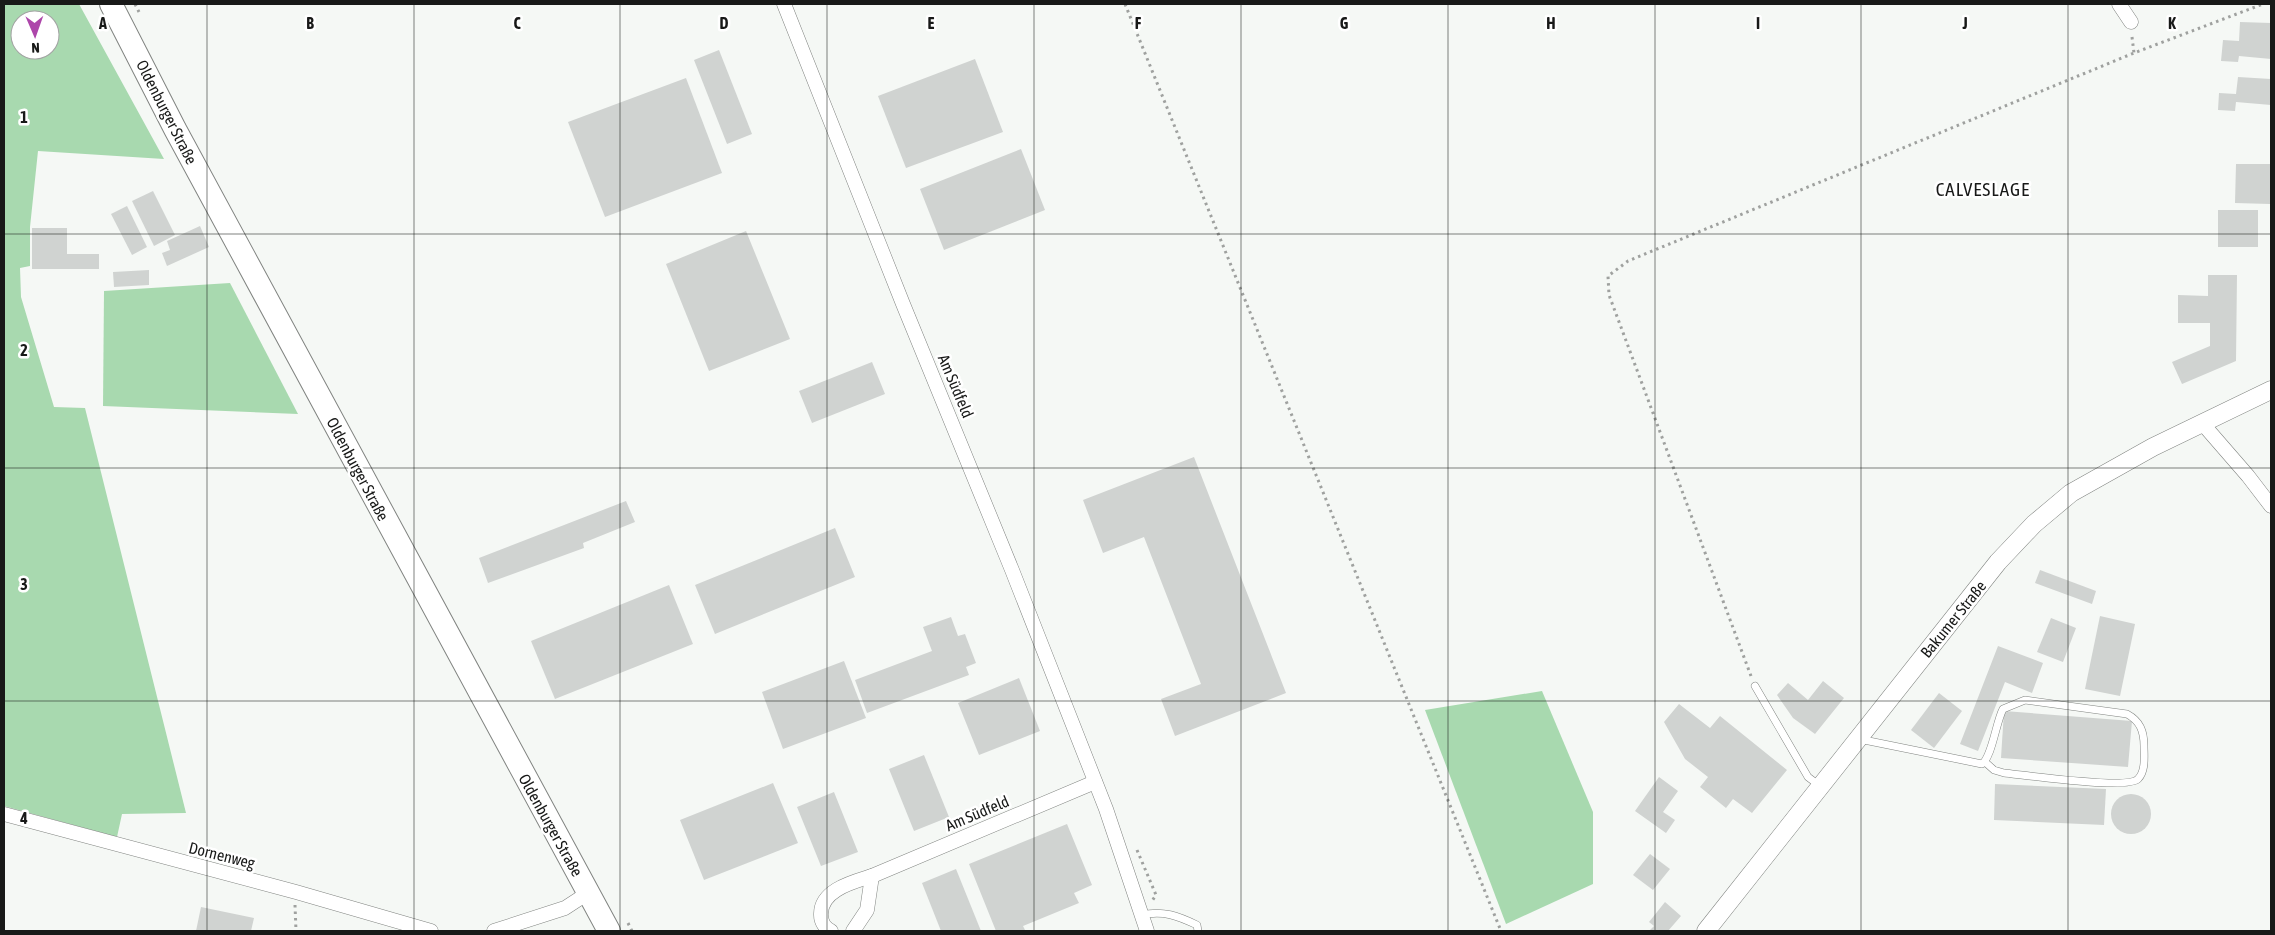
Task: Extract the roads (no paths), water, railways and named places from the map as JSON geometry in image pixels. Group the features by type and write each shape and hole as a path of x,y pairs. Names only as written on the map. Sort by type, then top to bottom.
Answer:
{"main road":[{"name":"Oldenburger Straße","path":"112,4 174,129 609,931"}],"street":[{"name":"Am Südfeld","path":"784,4 899,295 1012,570 1095,782 1147,931"},
{"path":"2119,4 2131,22"},
{"name":"Bakumer Straße","path":"1706,931 1998,562 2034,524 2071,493 2202,422 2271,390"},
{"path":"2202,422 2271,506"},
{"name":"Am Südfeld","path":"831,931 826,928 821,920 820,912 823,903 832,893 844,886 1095,782"},
{"name":"Dornenweg","path":"4,814 296,892 431,931"},
{"path":"853,931 866,910 872,876"},
{"path":"494,931 565,908 588,893"}],"lane":[{"path":"1754,686 1808,777 1820,786"},
{"path":"2025,700 2127,714 2135,718 2141,727 2144,738 2144,768 2140,778 2135,782 2112,784 2004,774 1994,770 1985,762 1998,719 2003,709 2025,700"},
{"path":"1857,738 1977,764 1985,762"},
{"path":"1142,915 1155,912 1173,914 1197,925 1198,931"}],"district":[{"name":"CALVESLAGE","path":"1983,189"}]}
